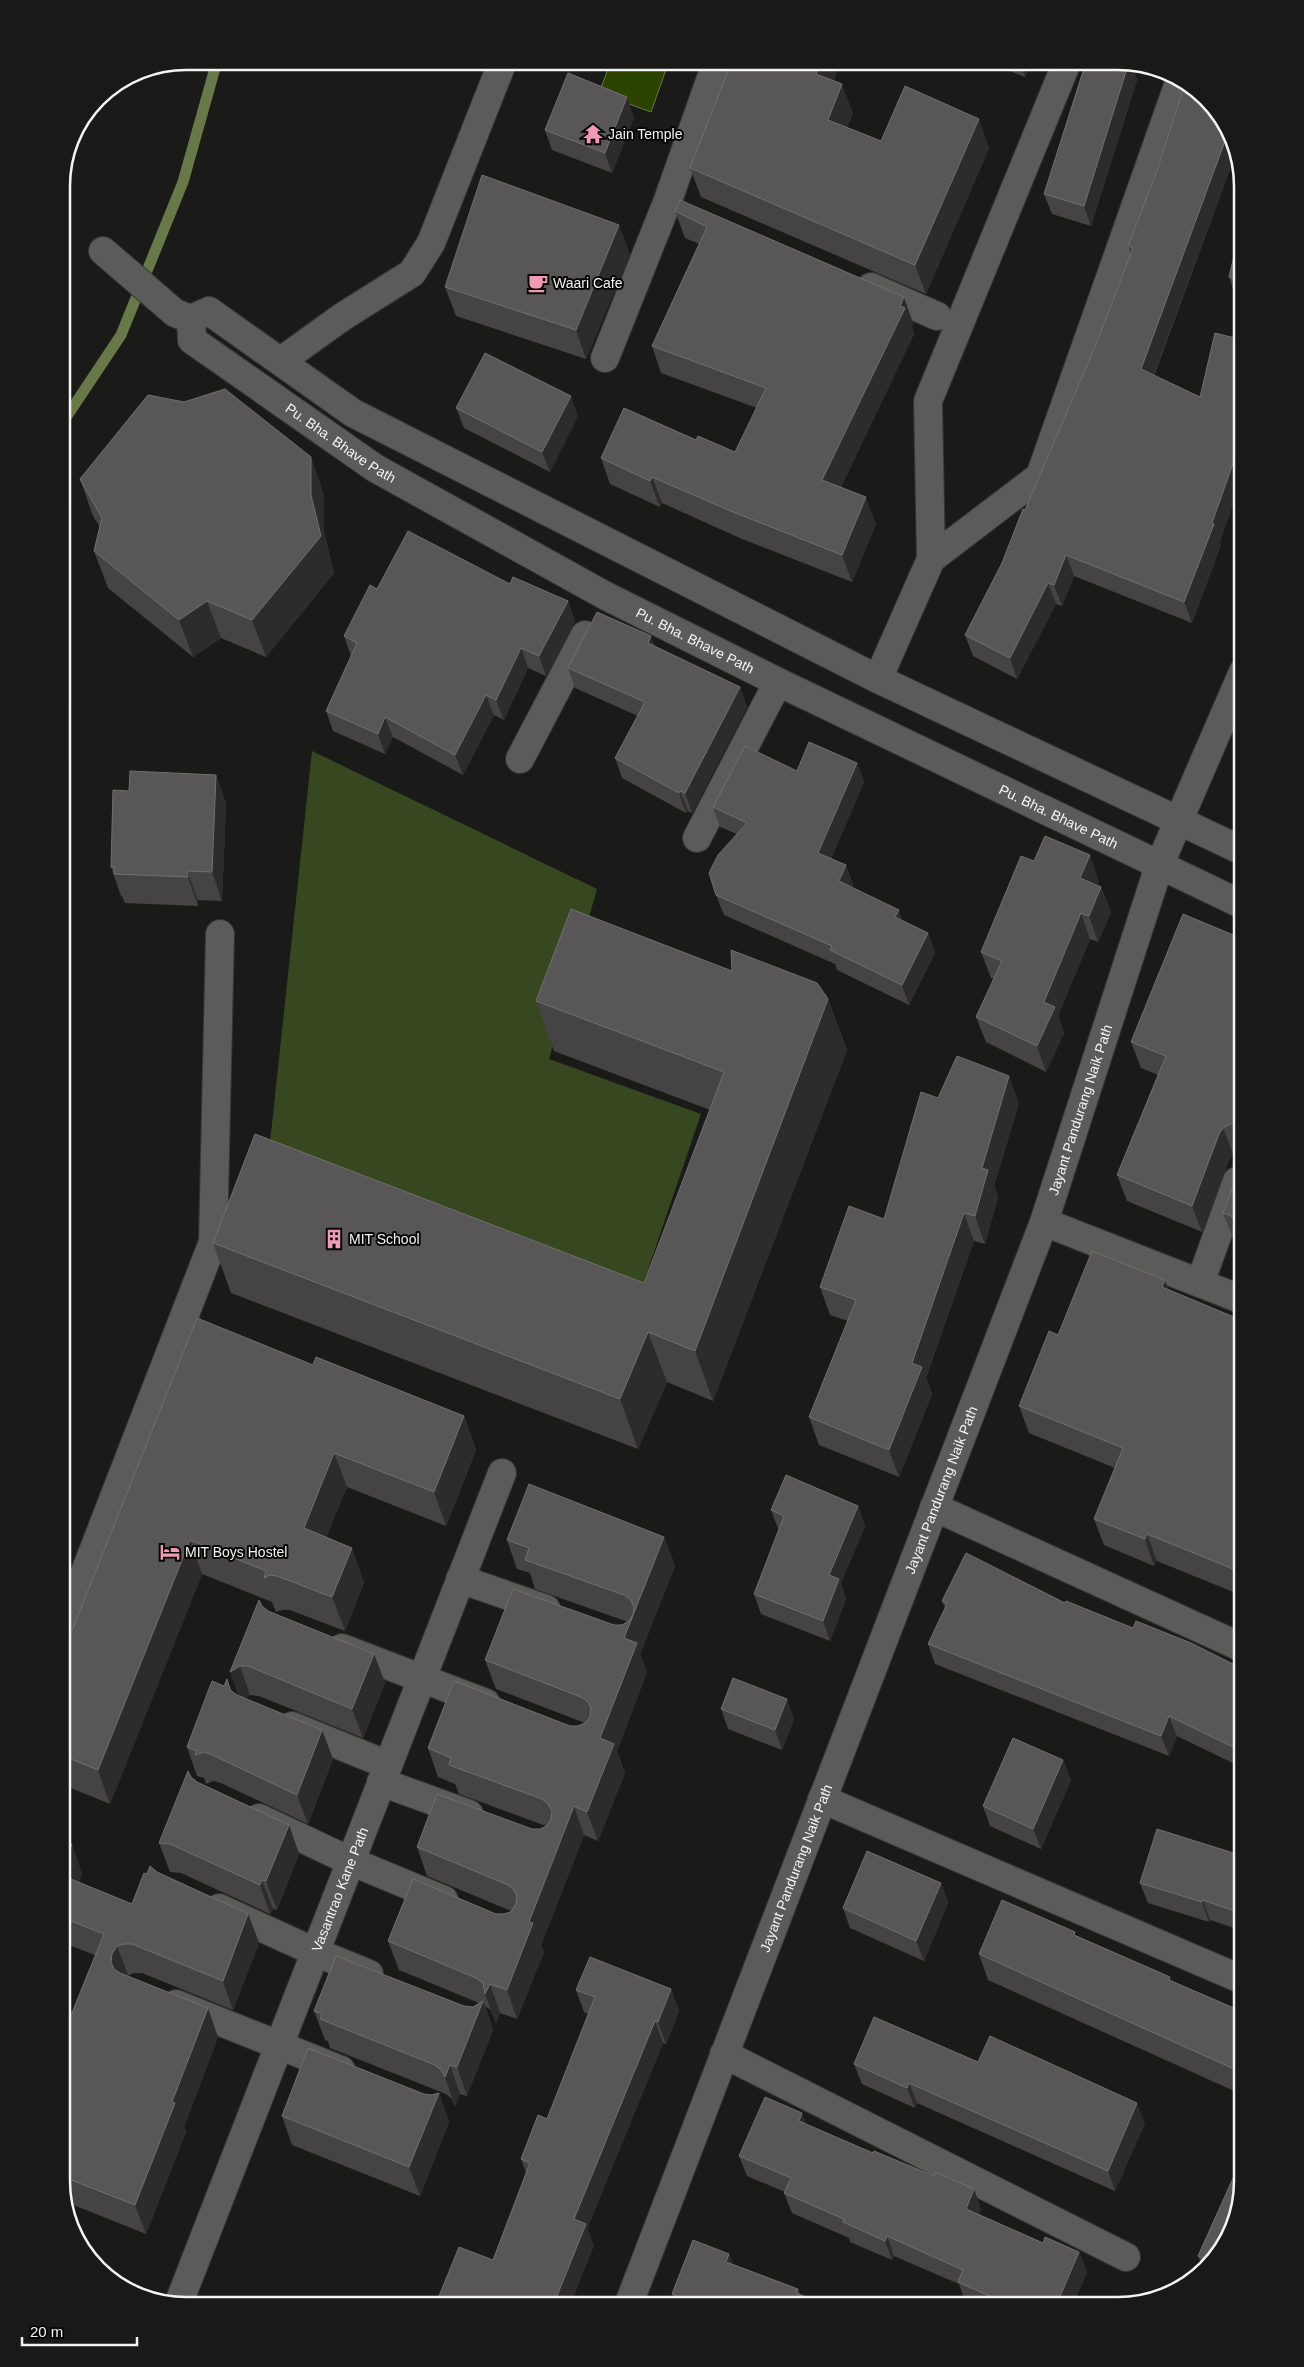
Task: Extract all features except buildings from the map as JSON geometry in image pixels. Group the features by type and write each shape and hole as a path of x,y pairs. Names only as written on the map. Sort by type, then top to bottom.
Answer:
{"street":[{"path":"281,361 342,317 412,273 431,243 499,70"},
{"path":"605,358 668,200 714,70"},
{"path":"878,679 930,559 928,401 1064,70"},
{"path":"930,559 1040,476 1177,87"},
{"path":"668,200 694,211"},
{"path":"103,251 160,298 175,313 191,319 209,311 353,412 878,679 1234,847"},
{"path":"847,277 937,316"},
{"name":"Pu. Bha. Bhave Path","path":"191,319 192,340 375,468 606,596 778,682 1234,901"},
{"path":"520,759 606,596"},
{"path":"697,838 778,682"},
{"name":"Jayant Pandurang Naik Path","path":"631,2297 1044,1222 1159,866 1234,692"},
{"path":"70,1611 213,1242 220,934"},
{"path":"1200,1283 1234,1190"},
{"path":"1044,1222 1234,1296"},
{"name":"Vasantrao Kane Path","path":"181,2297 502,1473"},
{"path":"934,1507 1234,1644"},
{"path":"460,1579 574,1619"},
{"path":"320,1640 506,1710"},
{"path":"272,1718 492,1823"},
{"path":"822,1799 1234,1976"},
{"path":"232,1806 350,1861 467,1909"},
{"path":"200,1899 315,1952 392,1984"},
{"path":"155,1996 361,2078"},
{"path":"724,2054 1126,2257"}],"shaded area":[{"path":"608,70 666,70 651,112 599,93"},
{"path":"312,751 597,889 549,1059 701,1114 638,1299 266,1180"}],"waterway":[{"path":"70,412 121,335 183,182 214,70"}],"place":[{"name":"Jain Temple","path":"593,134"},
{"name":"Waari Cafe","path":"538,283"},
{"name":"MIT School","path":"334,1239"},
{"name":"MIT Boys Hostel","path":"170,1552"}]}
